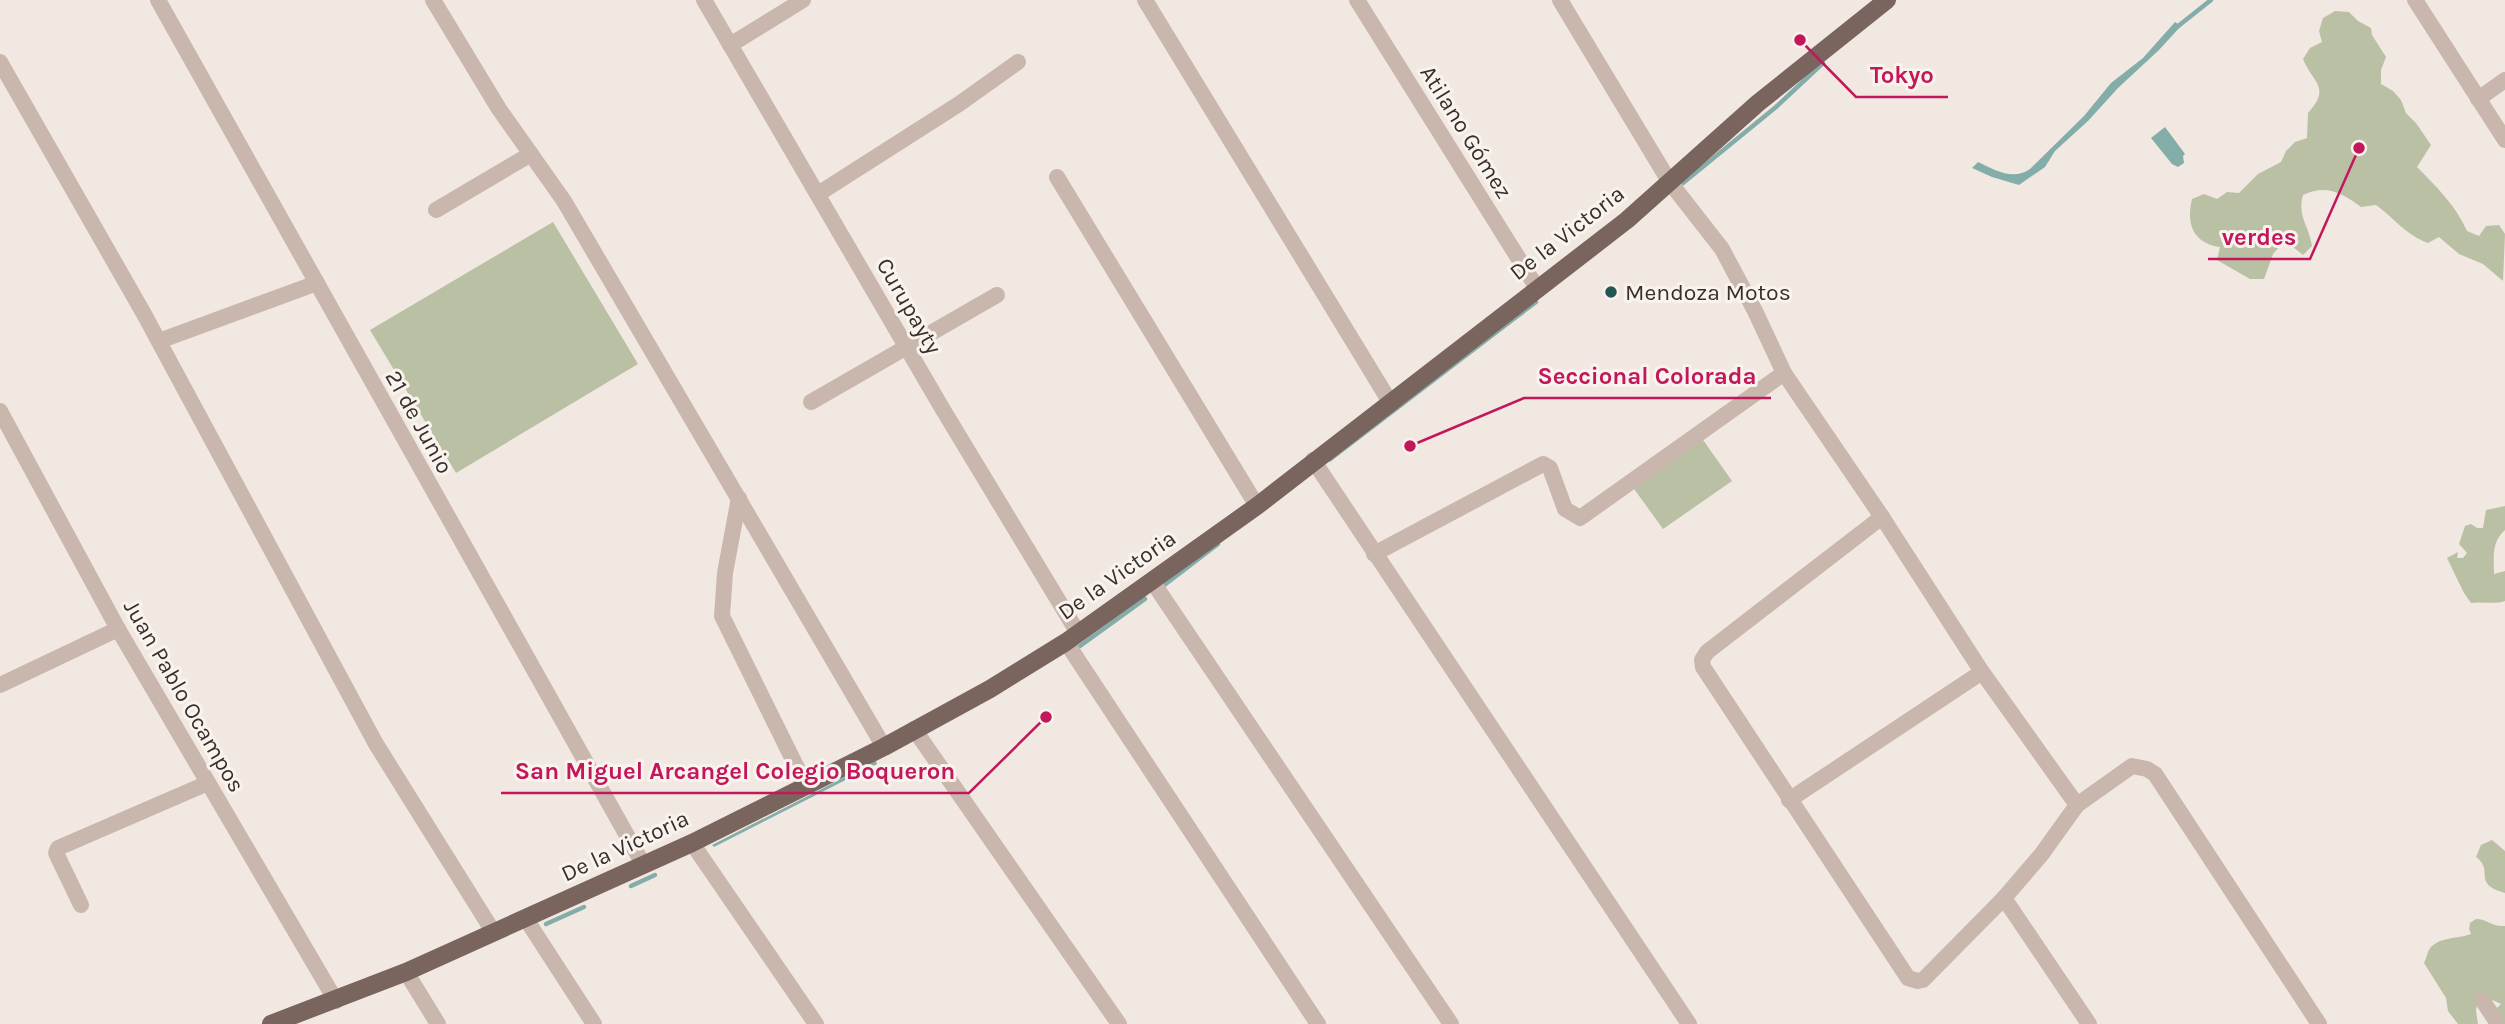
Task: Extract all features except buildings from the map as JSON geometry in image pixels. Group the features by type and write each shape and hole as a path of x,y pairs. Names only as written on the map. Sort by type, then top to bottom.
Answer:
{"main road":[{"name":"De la Victoria","path":"271,1024 406,972 692,843 884,747 990,689 1072,637 1256,506 1627,220 1758,103 1883,1"}],"street":[{"name":"21 de Junio","path":"158,0 643,864"},
{"path":"433,0 499,109 564,201 884,747"},
{"name":"Curupayty","path":"704,0 1072,637 1318,1024"},
{"path":"730,45 803,0"},
{"path":"1144,0 1390,402"},
{"name":"Atilano Gómez","path":"1357,0 1537,288"},
{"path":"1560,0 1668,181 1722,250 1784,373 1882,517 1982,672 2077,805"},
{"path":"2415,0 2505,140"},
{"path":"0,62 159,341 376,744 494,933"},
{"path":"818,194 1018,62"},
{"path":"2478,99 2505,80"},
{"path":"436,210 531,154"},
{"path":"1057,177 1256,506"},
{"path":"159,341 317,283"},
{"path":"811,402 997,295"},
{"path":"1374,554 1543,464 1550,468 1565,509 1580,518 1784,373"},
{"name":"Juan Pablo Ocampos","path":"0,411 118,629 336,1001"},
{"path":"1313,460 1689,1024"},
{"path":"739,498 725,573 722,616 806,786"},
{"path":"1882,517 1707,652 1702,660 1703,667 1788,800 1908,978 1923,979 2004,898 2041,855 2077,805 2132,766 2155,774 2319,1024"},
{"path":"1152,581 1451,1024"},
{"path":"0,685 118,629"},
{"path":"1788,800 1982,672"},
{"path":"914,729 1119,1024"},
{"path":"81,905 56,853 58,848 208,783"},
{"path":"692,843 816,1024"},
{"path":"2004,898 2089,1024"},
{"path":"526,919 594,1024"},
{"path":"406,972 439,1024"},
{"path":"2483,1001 2498,1024"}],"green space":[{"path":"2335,11 2349,12 2371,28 2372,35 2386,57 2381,70 2381,84 2401,100 2406,113 2431,145 2417,167 2452,205 2467,231 2479,236 2486,226 2499,225 2505,234 2503,281 2483,264 2459,254 2439,237 2428,243 2420,240 2376,205 2361,207 2340,194 2326,190 2303,195 2302,215 2312,246 2303,255 2293,247 2281,245 2273,254 2264,279 2250,279 2217,260 2220,247 2203,241 2194,231 2190,216 2192,199 2204,194 2217,199 2227,192 2239,193 2258,174 2281,162 2286,151 2295,142 2307,138 2308,113 2319,97 2319,91 2303,59 2310,48 2322,42 2319,31 2323,18"},
{"path":"553,222 638,364 456,473 370,330"},
{"path":"1701,437 1732,481 1663,529 1632,486"},
{"path":"2505,506 2505,530 2497,540 2494,550 2494,574 2505,571 2505,601 2471,603 2447,558 2458,552 2457,558 2463,558 2467,553 2459,544 2465,526 2471,524 2483,528 2486,510"},
{"path":"2492,840 2505,851 2505,893 2489,885 2484,867 2476,857 2481,845"},
{"path":"2476,919 2505,926 2505,1021 2498,1015 2497,1008 2501,1004 2484,996 2478,998 2478,1024 2458,1024 2448,1011 2446,998 2424,963 2431,947 2436,943 2471,934 2470,923"}],"water":[{"path":"2175,22 2181,26 2055,151 2045,167 2019,185 1972,168 1978,162 2011,174 2030,169 2084,116 2111,83 2143,58"},
{"path":"2165,127 2185,154 2184,163 2178,167 2172,164 2151,138"},
{"path":"1522,311 1525,313 1330,462 1328,459"},
{"path":"876,761 877,764 714,847 712,845"}],"waterway":[{"path":"2177,27 2211,0"},
{"path":"1683,183 1776,107 1823,63"},
{"path":"1520,314 1536,302"},
{"path":"1163,586 1218,544"},
{"path":"1080,646 1145,599"},
{"path":"631,886 655,875"},
{"path":"546,924 584,907"}],"place":[{"name":"Tokyo","path":"1800,40"},
{"name":"verdes","path":"2359,148"},
{"name":"Mendoza Motos","path":"1611,292"},
{"name":"Seccional Colorada","path":"1410,446"},
{"name":"San Miguel Arcangel Colegio Boqueron","path":"1046,717"}]}
